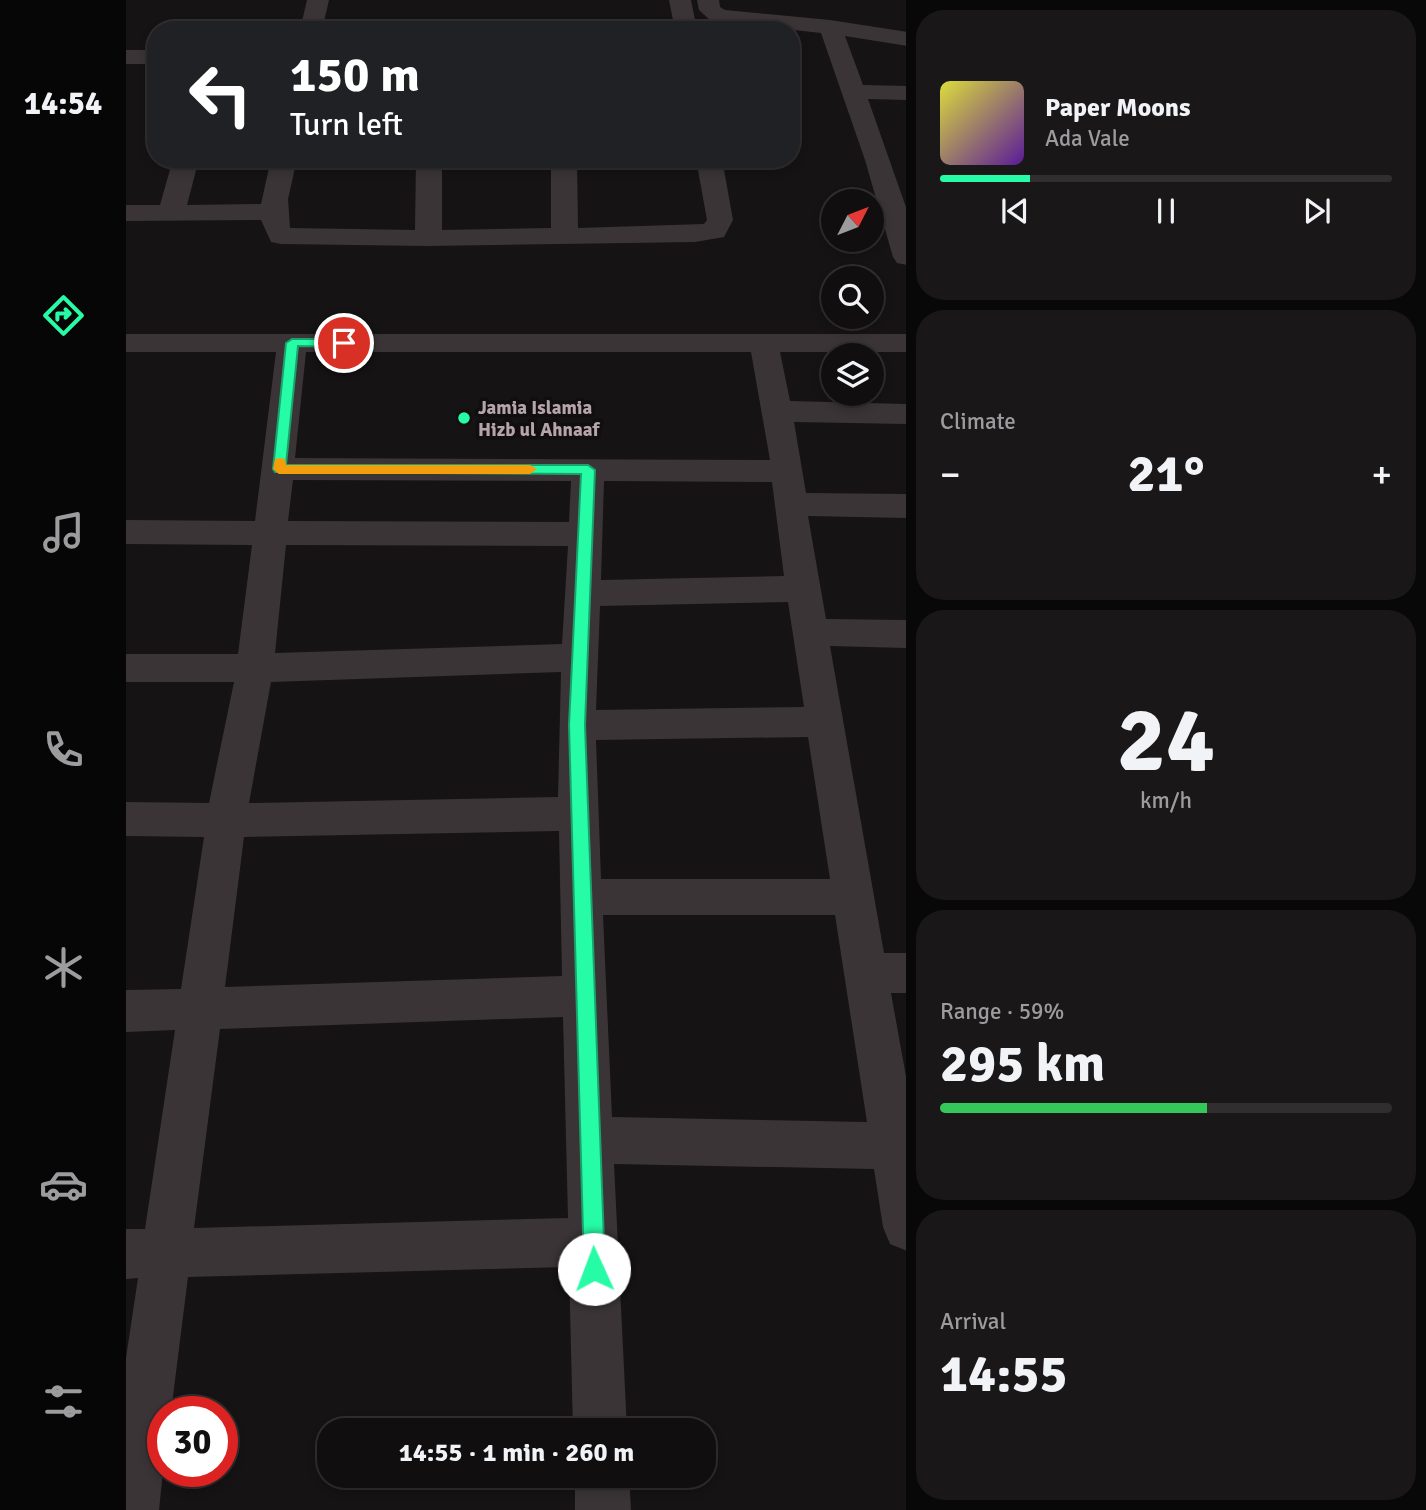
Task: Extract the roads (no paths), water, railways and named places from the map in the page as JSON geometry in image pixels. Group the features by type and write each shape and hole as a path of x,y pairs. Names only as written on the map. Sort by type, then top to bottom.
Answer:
{"street":[{"path":"313,21 318,0"},
{"path":"680,0 684,21"},
{"path":"708,0 710,10 719,16 837,21 906,39"},
{"path":"837,21 853,92 878,160 905,249"},
{"path":"126,57 147,57"},
{"path":"853,92 906,93"},
{"path":"878,160 906,160"},
{"path":"171,213 184,168"},
{"path":"282,168 273,212 273,225 281,236 429,239 695,234 714,231 720,220 711,168"},
{"path":"429,168 429,239"},
{"path":"564,168 565,236"},
{"path":"126,213 273,212"},
{"path":"126,343 906,343"},
{"path":"131,1510 146,1254 200,1009 226,820 255,668 292,343"},
{"path":"764,344 789,487 852,897 886,973 906,1227"},
{"path":"775,411 906,414"},
{"path":"279,469 588,470 789,487 906,506"},
{"path":"588,470 577,725 578,814 600,1418"},
{"path":"126,532 585,534"},
{"path":"583,593 803,589"},
{"path":"810,632 906,634"},
{"path":"126,668 255,668 580,657"},
{"path":"577,725 825,722"},
{"path":"126,818 226,820 578,814"},
{"path":"581,897 852,897"},
{"path":"126,1011 584,996"},
{"path":"589,1140 900,1146"},
{"path":"146,1254 593,1242"},
{"path":"602,1488 603,1510"}],"place":[{"name":"Jamia Islamia Hizb ul Ahnaaf","path":"464,418"}]}
